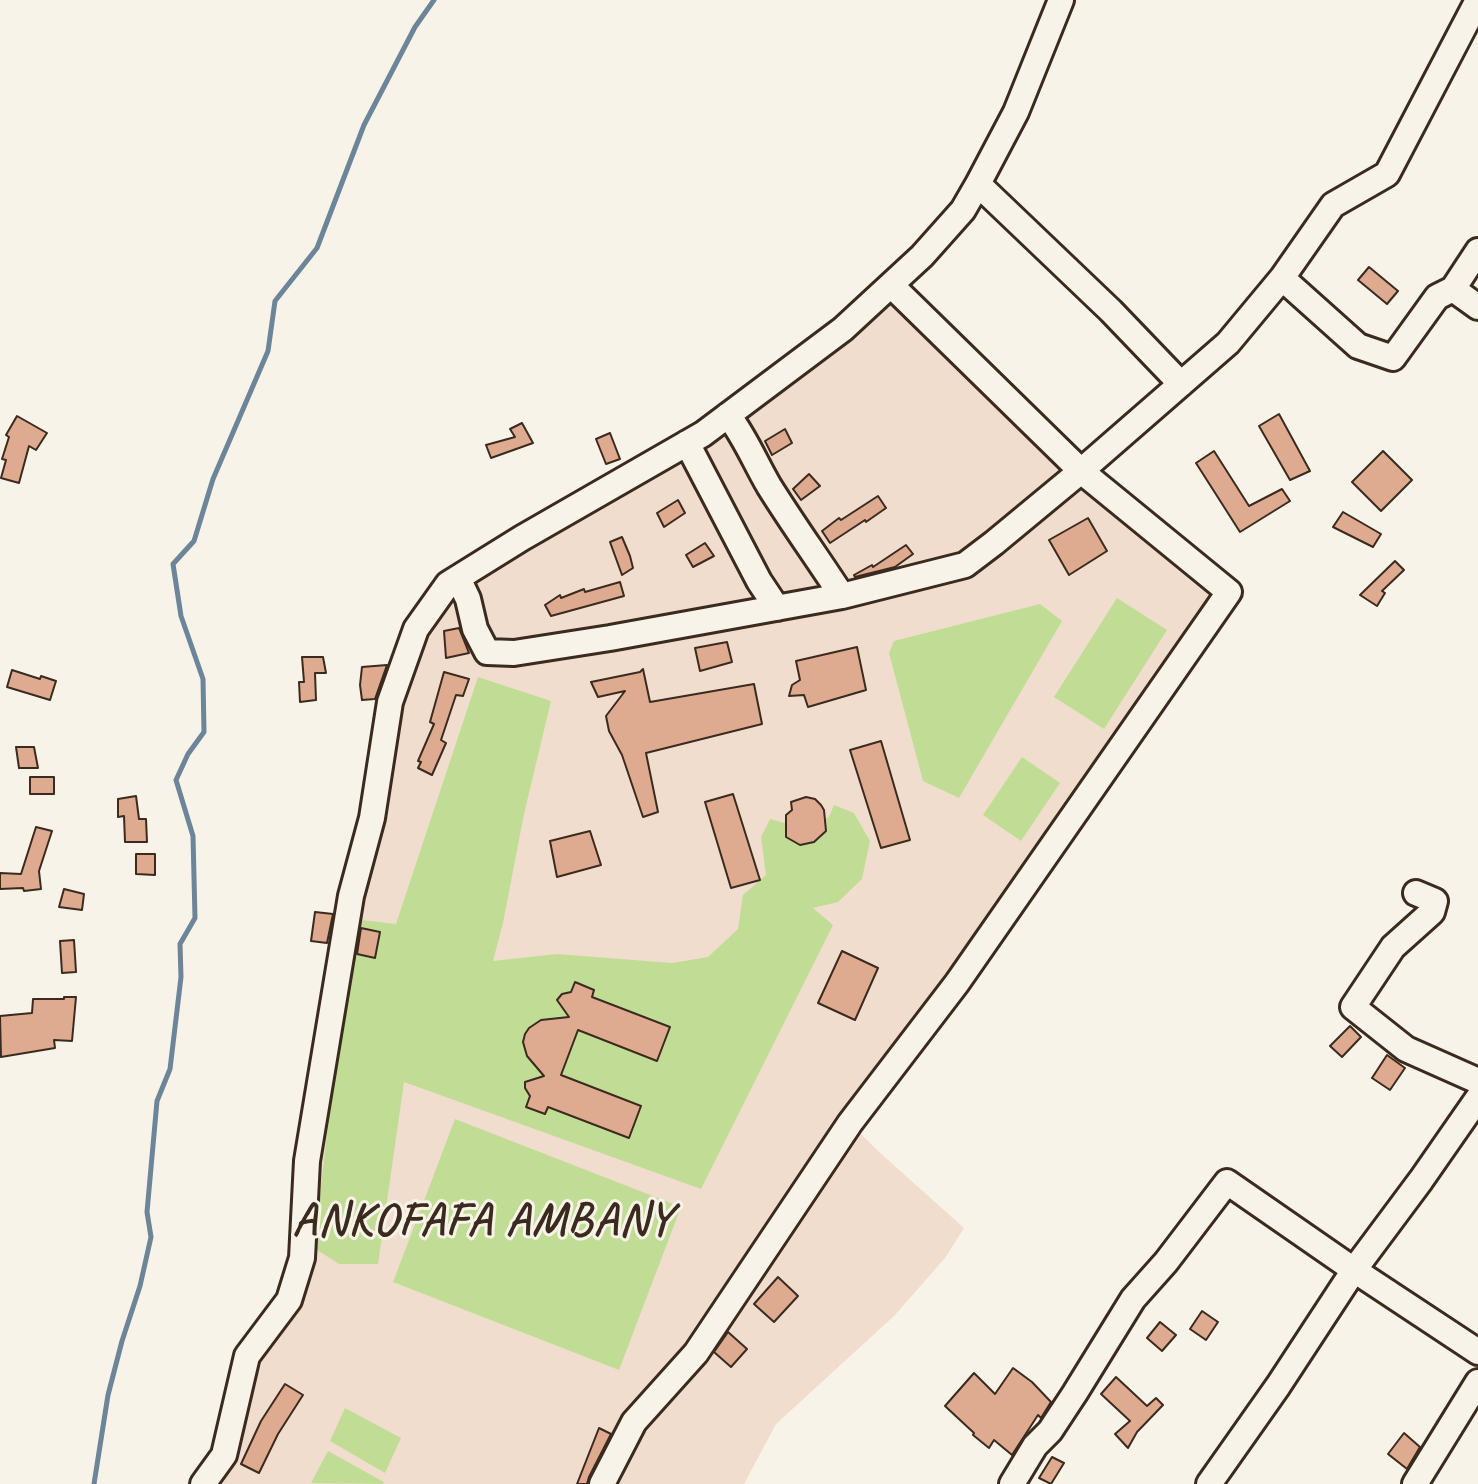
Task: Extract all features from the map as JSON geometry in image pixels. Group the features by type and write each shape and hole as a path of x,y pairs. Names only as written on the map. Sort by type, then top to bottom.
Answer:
{"street":[{"path":"203,1484 224,1455 247,1356 289,1300 302,1258 307,1161 351,896 372,818 390,702 416,629 448,584 703,434 843,329 922,256 963,210 978,184 1016,112 1061,0"},
{"path":"458,578 468,599 475,629 487,652 514,653 842,596 965,565 1081,471 1228,343 1282,278 1333,205 1387,174 1478,0"},
{"path":"978,184 1111,311 1181,384"},
{"path":"1282,278 1358,346 1393,358 1437,297 1453,289 1478,251"},
{"path":"602,1484 634,1422 696,1353 850,1123 957,983 1229,592 1081,471 891,285"},
{"path":"1453,289 1478,307"},
{"path":"728,415 740,430 778,501 842,596"},
{"path":"687,443 759,581 777,608"},
{"path":"1416,893 1435,901 1432,912 1393,947 1353,1007 1406,1049 1478,1081"},
{"path":"1209,1484 1354,1270 1478,1098"},
{"path":"1012,1484 1035,1446 1067,1406 1133,1299 1166,1262 1227,1182 1478,1352"},
{"path":"1415,1484 1478,1382"}],"shaded area":[{"path":"891,285 1229,592 850,1123 964,1228 945,1258 894,1316 776,1424 744,1484 203,1484 247,1356 289,1300 390,702 448,584 687,443"}],"green space":[{"path":"1117,598 1167,630 1104,729 1054,697"},
{"path":"1040,604 1062,621 959,798 923,781 889,653 894,641"},
{"path":"478,677 551,701 493,961 557,954 672,963 708,957 738,929 743,895 766,875 761,837 770,819 803,828 829,817 834,805 854,813 870,841 862,879 838,902 813,908 833,925 701,1189 404,1082 378,1264 339,1264 314,1248 332,1089 361,920 396,924"},
{"path":"1022,757 1060,783 1021,841 983,815"},
{"path":"455,1119 681,1207 619,1370 393,1282"},
{"path":"345,1408 401,1438 385,1473 330,1441"},
{"path":"328,1451 384,1482 383,1484 311,1483"}],"building":[{"path":"1369,267 1398,291 1387,304 1358,280"},
{"path":"1279,414 1310,471 1290,480 1259,426"},
{"path":"17,416 47,433 36,450 29,446 19,483 1,478 6,460 2,459 9,437 6,435"},
{"path":"522,423 533,443 491,458 486,445 515,437 510,429"},
{"path":"785,429 792,443 772,455 765,441"},
{"path":"610,433 620,459 606,464 596,439"},
{"path":"1214,451 1249,506 1282,489 1290,501 1240,532 1196,463"},
{"path":"1383,451 1412,480 1381,511 1352,482"},
{"path":"809,474 820,486 801,500 793,489"},
{"path":"878,496 886,508 830,543 822,531"},
{"path":"678,500 685,513 664,527 657,513"},
{"path":"1343,512 1381,534 1373,547 1333,527"},
{"path":"1088,518 1107,551 1069,575 1049,540"},
{"path":"622,537 633,568 622,575 610,542"},
{"path":"705,543 714,556 693,567 686,555"},
{"path":"906,545 913,554 895,567 855,577 854,575 873,567"},
{"path":"1395,561 1404,570 1382,591 1385,593 1377,606 1360,595"},
{"path":"620,582 624,596 551,616 545,605 560,595 561,598 584,589 585,592"},
{"path":"459,628 469,653 446,658 444,631"},
{"path":"727,642 732,662 700,671 695,648"},
{"path":"857,647 866,690 808,707 804,695 789,696 792,685 800,680 796,661"},
{"path":"302,657 323,657 326,673 315,673 316,700 300,702 299,682 304,682"},
{"path":"387,665 375,699 362,700 362,667"},
{"path":"643,669 650,702 754,684 762,724 646,753 658,812 643,817 606,716 625,691 598,697 591,682"},
{"path":"12,670 56,681 50,700 7,687"},
{"path":"444,672 469,679 463,696 456,695 441,740 446,743 432,775 418,768 421,762 418,761 434,724 430,722"},
{"path":"881,741 910,840 881,848 850,750"},
{"path":"16,747 34,747 38,768 19,768"},
{"path":"30,777 54,777 54,794 30,794"},
{"path":"733,794 760,880 731,888 705,802"},
{"path":"136,796 139,819 146,819 147,842 125,842 124,816 118,817 118,799"},
{"path":"806,797 815,799 824,810 826,831 814,842 800,845 786,837 786,815 792,810 791,802"},
{"path":"36,827 52,831 39,871 41,889 0,889 0,873 21,874"},
{"path":"590,831 601,865 557,877 550,841"},
{"path":"136,854 155,854 155,875 136,874"},
{"path":"64,889 84,894 82,910 59,907"},
{"path":"315,912 333,914 327,943 311,941"},
{"path":"361,928 380,932 375,958 357,954"},
{"path":"74,940 76,972 62,973 60,941"},
{"path":"842,951 878,968 855,1020 818,1003"},
{"path":"575,982 594,990 592,997 670,1027 657,1061 578,1030 561,1075 641,1106 629,1138 548,1107 545,1114 526,1107 530,1096 525,1082 544,1076 527,1056 523,1042 525,1034 541,1020 569,1017 557,1000 562,994 571,992"},
{"path":"76,997 72,1041 54,1040 55,1048 1,1057 0,1016 32,1013 33,999"},
{"path":"1350,1026 1361,1037 1342,1057 1330,1046"},
{"path":"1387,1055 1405,1068 1390,1090 1372,1078"},
{"path":"778,1277 798,1296 774,1322 754,1304"},
{"path":"1202,1311 1218,1322 1206,1340 1190,1329"},
{"path":"1160,1322 1176,1335 1162,1351 1147,1338"},
{"path":"728,1332 747,1349 731,1367 714,1352"},
{"path":"1013,1368 1051,1402 1041,1418 1038,1415 1012,1455 994,1440 989,1448 945,1406 974,1373 995,1394"},
{"path":"1116,1377 1147,1406 1156,1398 1163,1405 1137,1432 1128,1448 1115,1434 1130,1421 1101,1394"},
{"path":"285,1384 303,1395 278,1434 259,1473 241,1464 261,1421"},
{"path":"599,1428 611,1434 587,1484 577,1484"},
{"path":"1404,1433 1420,1447 1407,1469 1388,1454"},
{"path":"1052,1457 1064,1463 1051,1484 1039,1478"}],"waterway":[{"path":"94,1484 108,1395 151,1237 147,1212 157,1101 170,1069 181,977 180,944 195,918 193,836 176,780 188,754 204,732 203,679 181,616 173,564 194,541 213,479 268,351 275,301 317,248 364,125 415,27 434,0"}],"district":[{"name":"ANKOFAFA AMBANY","path":"483,1222"}]}
